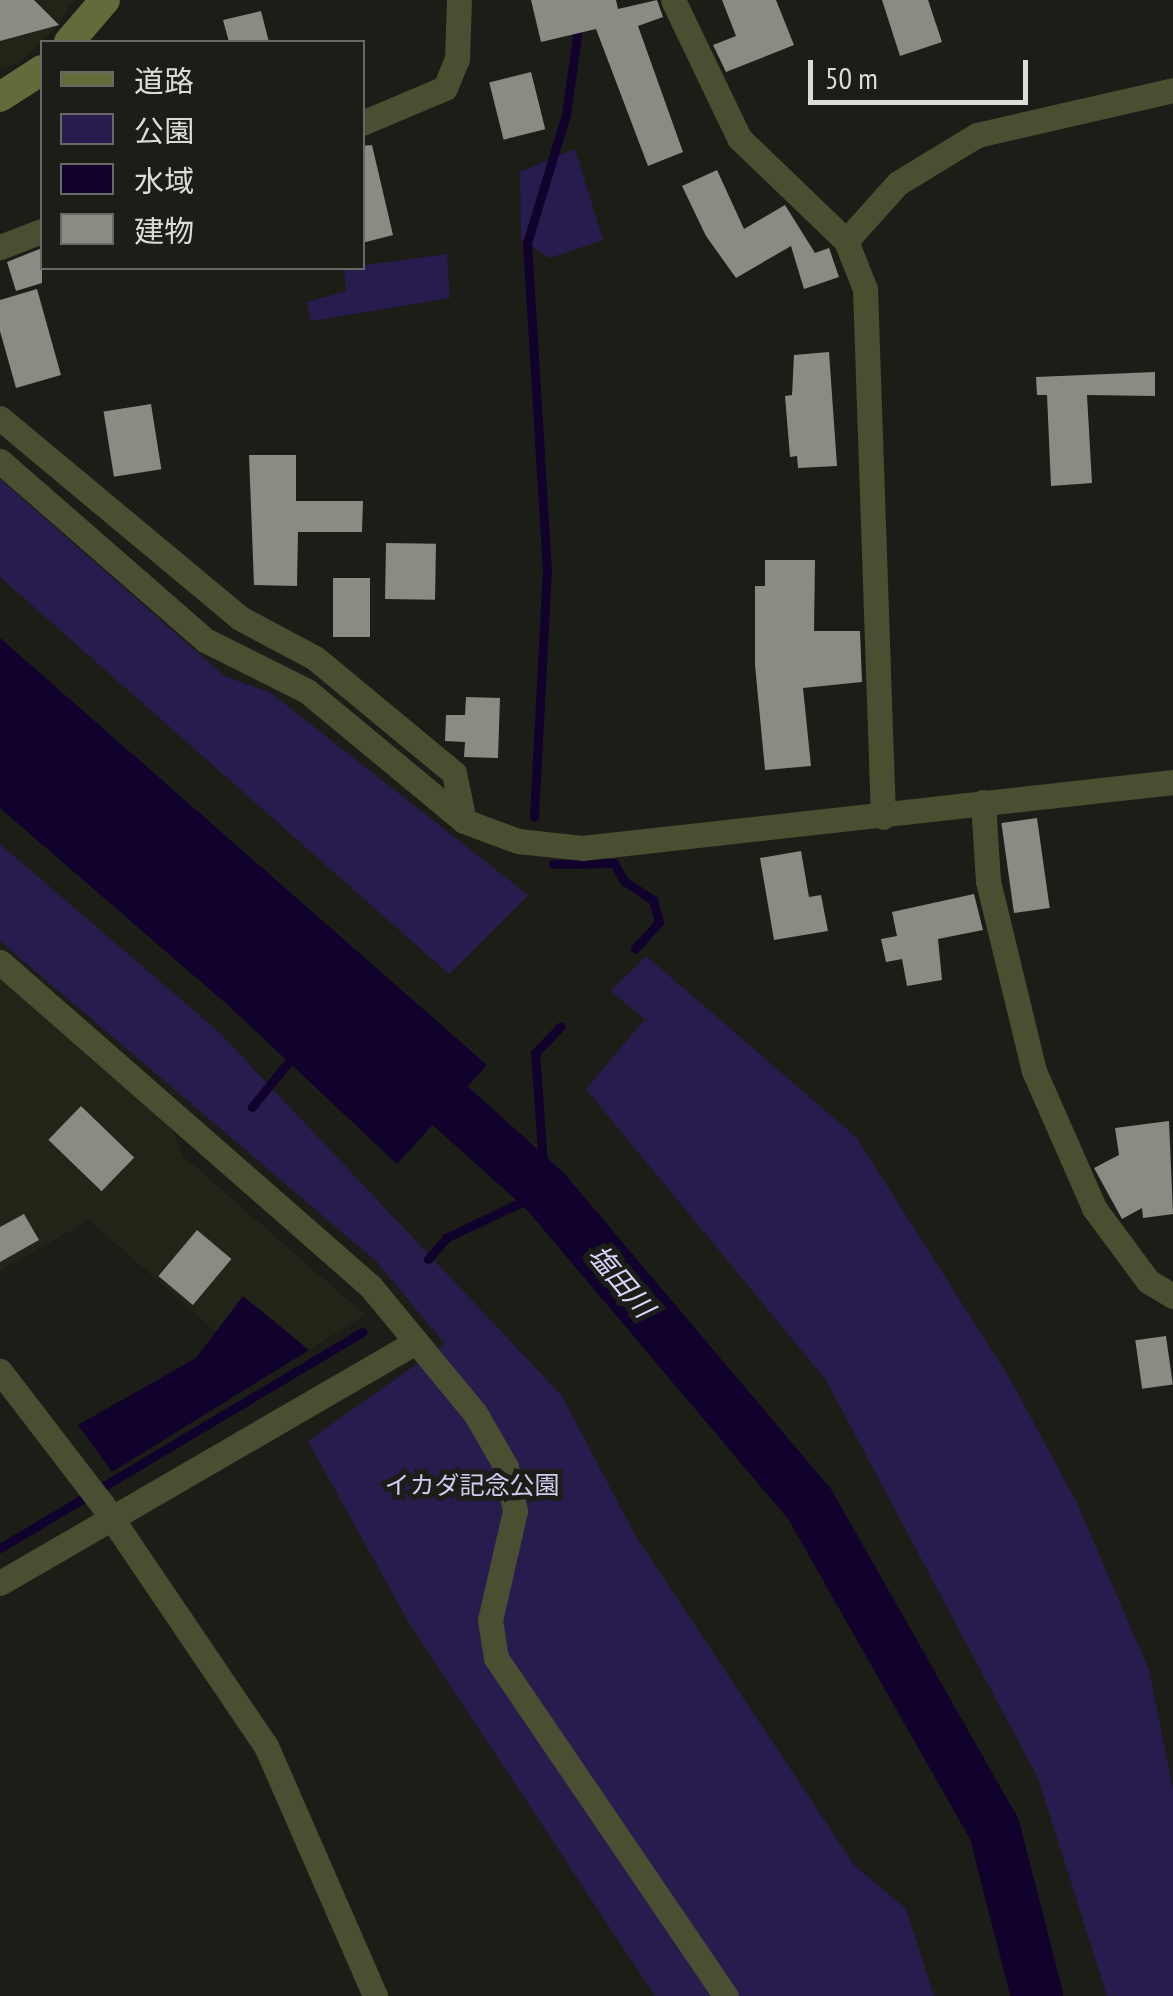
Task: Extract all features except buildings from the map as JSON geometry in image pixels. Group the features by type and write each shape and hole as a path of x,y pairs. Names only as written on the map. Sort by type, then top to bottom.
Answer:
{"main road":[{"path":"71,40 105,0"},
{"path":"0,97 40,71"}],"street":[{"path":"365,122 446,88 457,60 459,0"},
{"path":"672,0 739,138 846,240 865,289 872,356 882,817"},
{"path":"846,240 898,182 977,135 1173,90"},
{"path":"0,246 40,233"},
{"path":"0,418 240,618 315,658 454,773 464,820"},
{"path":"0,461 205,640 307,691 464,820 518,841 582,848 1173,782"},
{"path":"983,802 988,881 1034,1071 1094,1208 1148,1281 1173,1296"},
{"path":"0,962 371,1287 476,1413 506,1467 515,1510 490,1620 496,1658 726,1996"},
{"path":"0,1583 100,1502 416,1342"},
{"path":"0,1370 100,1502 266,1746 375,1996"}],"shaded area":[{"path":"0,0 74,0 56,28 18,64 0,68"},
{"path":"0,973 170,1125 183,1156 365,1315 309,1350 243,1297 216,1332 89,1220 0,1271"}],"green space":[{"path":"575,149 603,240 549,258 521,239 520,172"},
{"path":"447,254 450,298 311,321 307,302 346,291 344,270 365,270 365,265"},
{"path":"0,479 224,676 271,693 528,895 449,974 0,577"},
{"name":"イカダ記念公園","path":"0,844 219,1032 562,1396 635,1535 854,1865 906,1909 934,1996 655,1996 409,1623 308,1441 445,1344 376,1261 0,941"},
{"path":"646,956 856,1137 1010,1379 1077,1503 1149,1670 1173,1790 1173,1996 1107,1996 1038,1778 826,1380 586,1089 645,1019 610,991"}],"water":[{"path":"0,638 487,1065 397,1164 230,1007 0,808"},
{"path":"243,1296 309,1350 112,1472 78,1425 196,1358"}],"waterway":[{"path":"534,817 547,570 527,243 566,115 582,0"},
{"path":"553,864 614,863 624,881 653,900 659,922 635,949"},
{"path":"428,1259 446,1238 545,1191 535,1053 561,1026"},
{"path":"252,1107 294,1055"},
{"name":"塩田川","path":"398,1059 545,1191 809,1503 994,1828 1037,1996"},
{"path":"0,1548 363,1332"}]}
